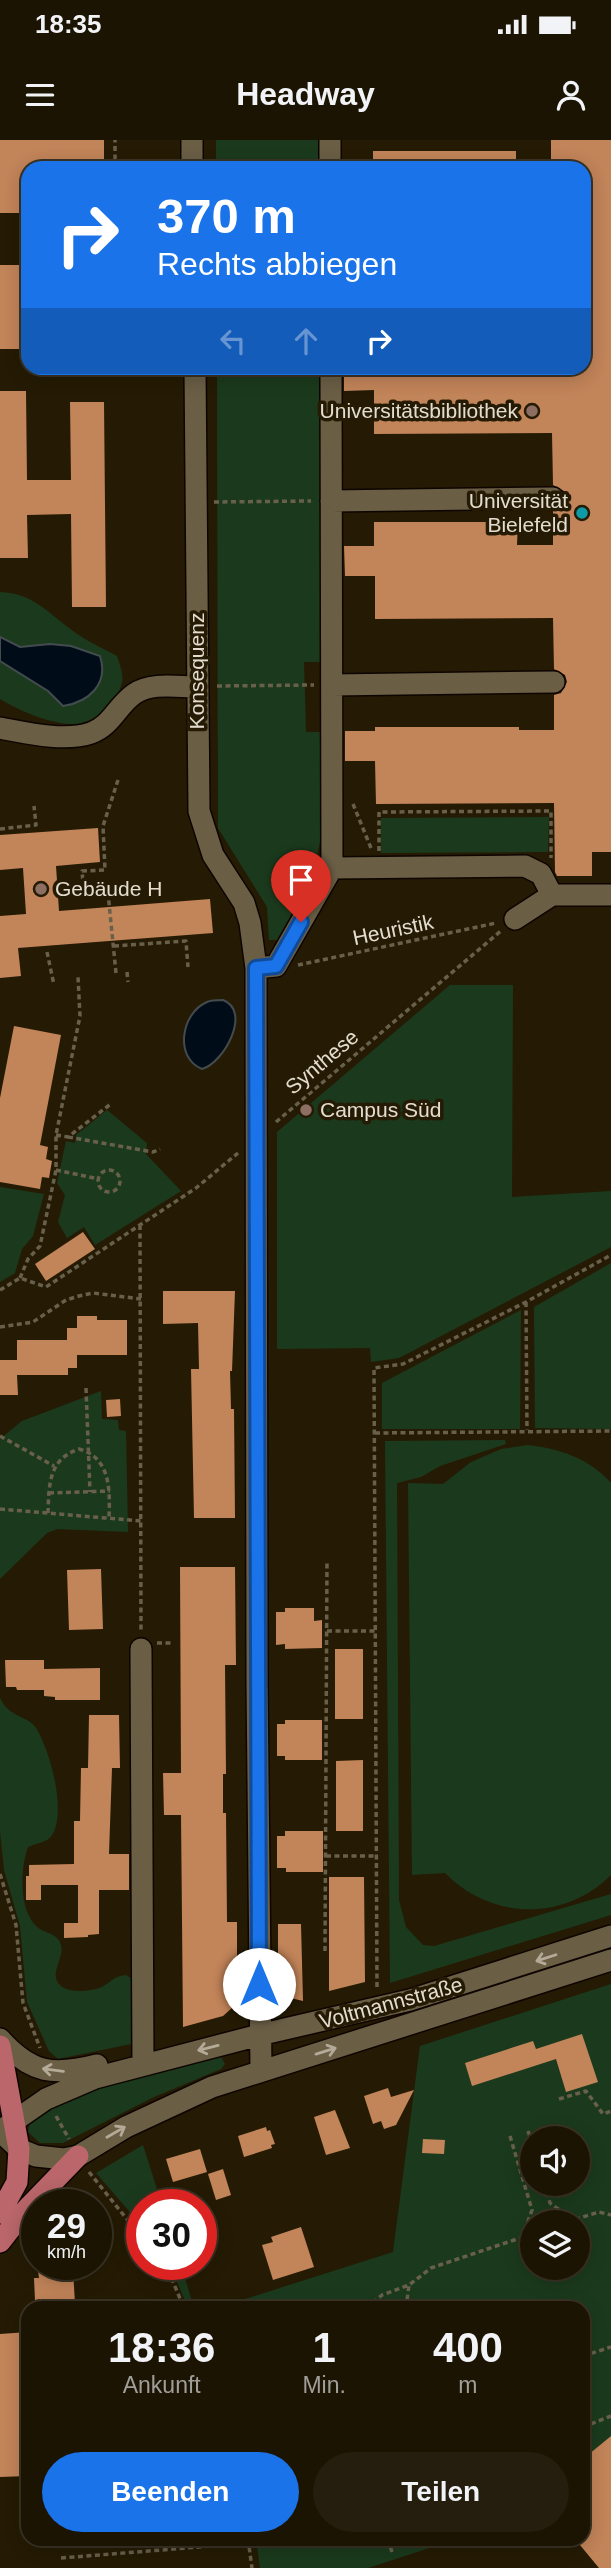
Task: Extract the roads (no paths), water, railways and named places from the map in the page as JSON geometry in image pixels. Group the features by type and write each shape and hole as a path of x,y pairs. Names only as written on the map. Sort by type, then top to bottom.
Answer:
{"main road":[{"path":"0,2046 7,2126 19,2149 17,2182 0,2213"},
{"path":"0,2242 74,2147"}],"street":[{"path":"192,140 192,161"},
{"path":"330,140 330,161"},
{"name":"Konsequenz","path":"195,375 199,811 213,855 244,903 263,965 256,1139 261,2071"},
{"path":"263,965 332,868 331,375"},
{"path":"331,501 553,498"},
{"path":"332,685 554,682"},
{"path":"0,728 71,736 92,733 110,722 128,699 146,688 197,687"},
{"path":"332,868 525,866 541,874 552,895"},
{"path":"515,919 552,895 611,895"},
{"path":"0,2039 26,2063 55,2073 128,2059 144,2064 149,1646"},
{"name":"Voltmannstraße","path":"7,2126 46,2099 80,2084 144,2064 259,2035 378,2009 446,1990 611,1936"},
{"name":"Voltmannstraße","path":"74,2147 212,2087 611,1960"},
{"path":"19,2149 50,2159 64,2159 74,2147"}],"place":[{"name":"Universitätsbibliothek","path":"532,411"},
{"name":"Universität Bielefeld","path":"582,513"},
{"name":"Gebäude H","path":"41,889"},
{"name":"Campus Süd","path":"306,1110"}]}
